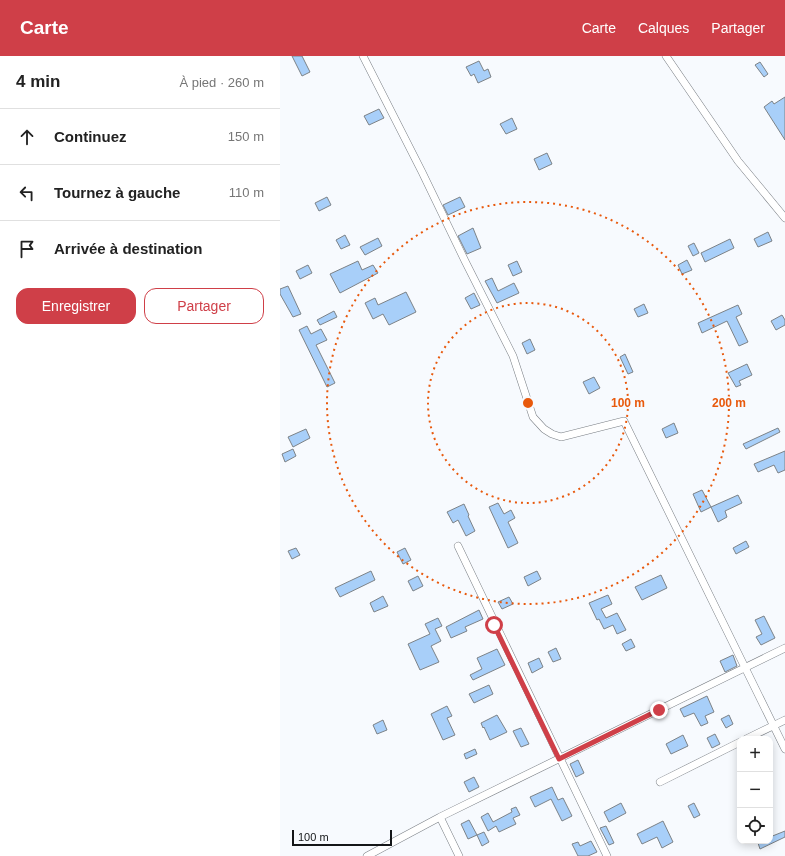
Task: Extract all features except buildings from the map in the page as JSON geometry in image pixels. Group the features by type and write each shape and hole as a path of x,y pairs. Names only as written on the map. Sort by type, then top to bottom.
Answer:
{"street":[{"path":"363,56 513,356 533,417 544,429 561,437 624,421 785,749"},
{"path":"666,56 738,161 785,218"},
{"path":"458,546 559,759 607,856"},
{"path":"367,856 440,817 785,648"},
{"path":"752,736 785,720"},
{"path":"660,782 737,744"},
{"path":"440,817 459,856"}],"route":[{"path":"494,625 559,759 659,710"}]}
